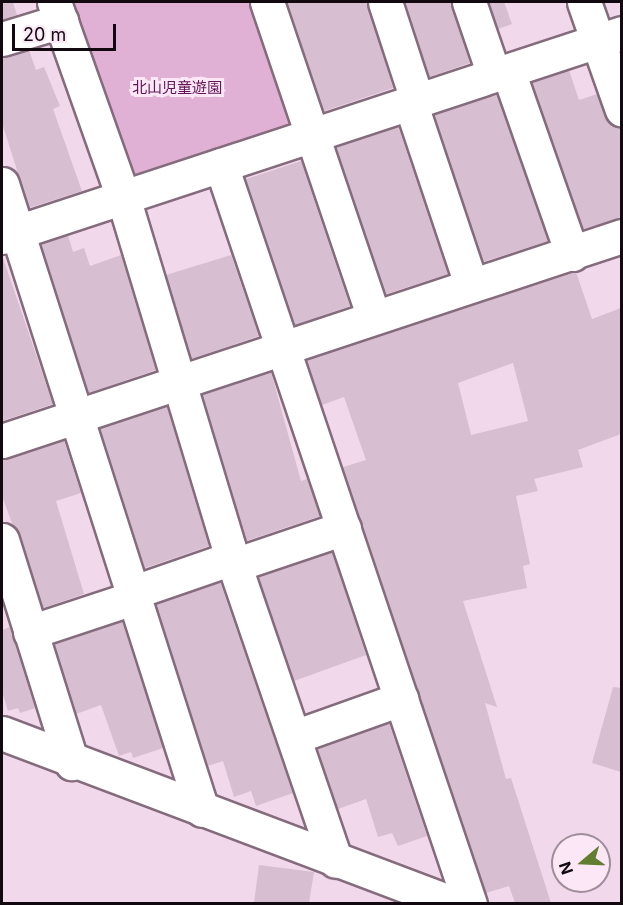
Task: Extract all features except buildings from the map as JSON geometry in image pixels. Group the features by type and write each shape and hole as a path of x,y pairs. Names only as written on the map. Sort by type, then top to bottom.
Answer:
{"street":[{"path":"267,2 373,315"},
{"path":"385,2 471,284"},
{"path":"469,2 501,73 572,254"},
{"path":"584,2 609,37 621,110"},
{"path":"2,39 57,11 123,197 233,562 336,861"},
{"path":"9,235 609,37"},
{"path":"221,165 470,903"},
{"path":"2,184 9,235 74,417 202,810"},
{"path":"2,441 373,315 572,254 621,236"},
{"path":"30,632 132,595 344,528"},
{"path":"2,540 72,763"},
{"path":"294,737 401,699"},
{"path":"2,734 72,763 454,903"}],"green space":[{"name":"北山児童遊園","path":"53,2 267,2 311,135 123,197"}]}
